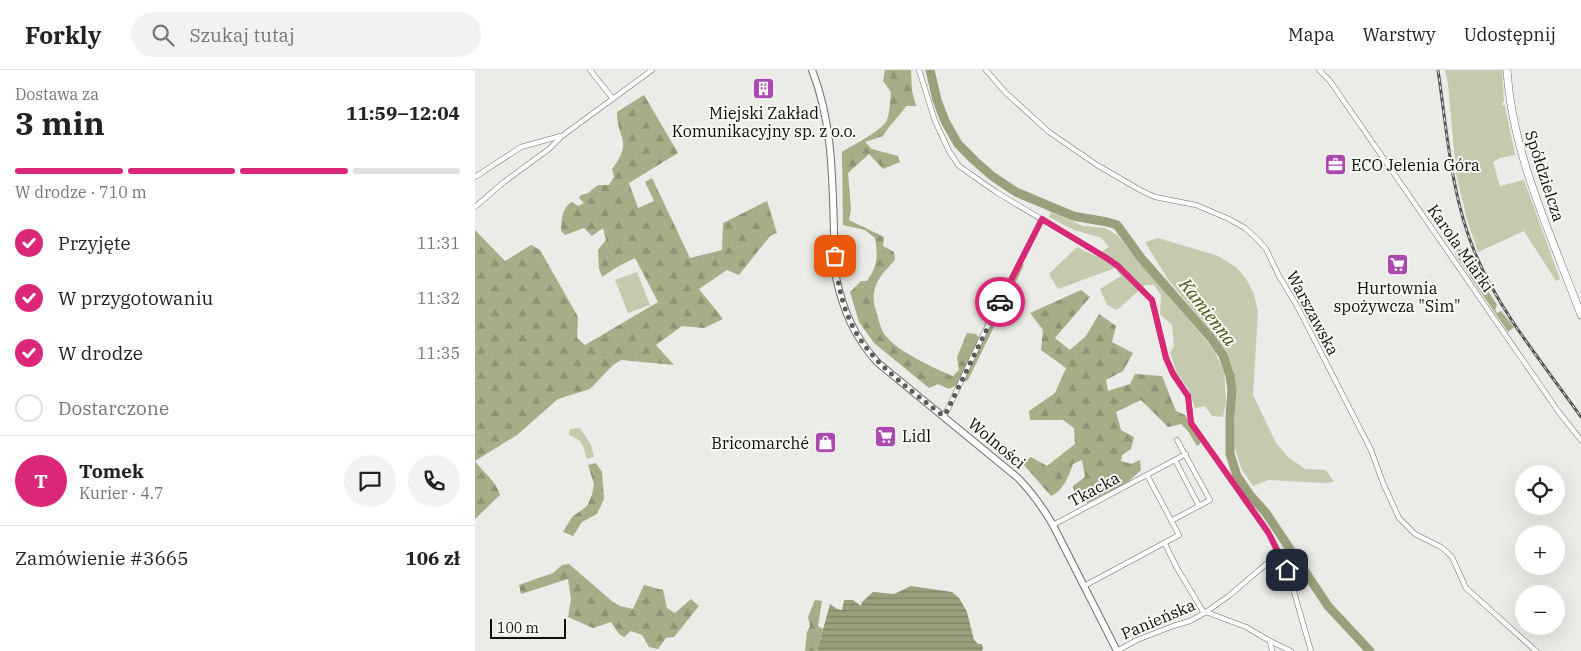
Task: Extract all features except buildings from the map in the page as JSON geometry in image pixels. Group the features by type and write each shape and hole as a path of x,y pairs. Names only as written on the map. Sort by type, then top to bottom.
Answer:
{"main road":[{"name":"Spółdzielcza","path":"1507,70 1512,114 1520,145 1538,202 1581,315"}],"street":[{"path":"590,70 613,99"},
{"path":"475,207 503,182 549,149 562,136 651,70"},
{"name":"Wolności","path":"812,70 820,89 829,133 836,277 840,296 853,329 878,363 1018,478 1042,506 1117,651"},
{"path":"919,70 935,121 949,151 959,166 990,188 1118,266 1152,300 1166,358 1173,374 1188,396 1191,423 1268,532 1290,578 1311,651"},
{"name":"Warszawska","path":"987,70 1005,92 1049,132 1097,165 1155,197 1196,205 1229,219 1245,228 1257,239 1266,249 1279,276 1296,304 1371,450 1399,518 1415,534 1447,552 1454,562 1466,588 1536,651"},
{"name":"Karola Miarki","path":"1319,70 1330,80 1553,403 1581,440"},
{"path":"475,177 521,147 562,136"},
{"path":"943,416 1042,219"},
{"path":"1171,521 1210,500 1177,440"},
{"name":"Tkacka","path":"1053,525 1186,454"},
{"path":"1175,460 1199,506"},
{"path":"1084,586 1179,535 1147,475"},
{"path":"1165,544 1177,568 1205,612 1230,596 1278,554"},
{"name":"Panieńska","path":"1117,651 1137,640 1173,626 1190,622 1205,612 1246,627 1291,651"},
{"path":"1270,641 1272,651"}],"shaded area":[{"path":"1445,70 1502,70 1504,101 1502,105 1505,106 1515,155 1500,158 1493,162 1500,186 1524,180 1560,279 1556,281 1524,231 1478,252 1466,216 1456,173"},
{"path":"1051,212 1083,226 1105,228 1117,235 1214,350 1224,372 1226,401 1223,417 1212,416 1205,406 1195,408 1188,388 1177,373 1170,353 1174,346 1172,325 1160,314 1161,295 1154,285 1145,285 1117,310 1107,305 1100,289 1121,276 1115,268 1058,289 1049,274 1077,247 1095,256 1109,247 1102,238 1074,230 1049,217"},
{"path":"1158,238 1218,256 1236,267 1246,279 1254,294 1258,312 1253,395 1276,443 1288,457 1305,469 1326,470 1334,482 1268,480 1253,486 1241,468 1235,448 1235,386 1233,369 1226,351 1169,281 1145,242"},
{"path":"637,272 650,305 628,313 615,280"},
{"path":"580,428 591,445 594,457 587,459 580,441 569,435 570,429"},
{"path":"911,586 952,592 959,598 967,612 974,640 978,644 982,644 982,651 817,651 830,604 842,610 844,600 853,600 861,606 862,602 873,592 894,594"}],"green space":[{"path":"885,70 911,70 912,91 916,106 906,106 883,136 865,142 872,149 898,156 900,162 883,169 869,154 848,173 851,209 849,220 884,237 883,246 894,252 895,260 879,278 874,291 874,305 884,334 907,354 953,376 959,370 957,357 967,333 976,334 983,341 1022,264 1024,265 968,380 949,389 938,384 929,388 874,343 859,322 850,292 861,281 867,281 871,275 876,261 877,250 875,238 865,230 843,225 842,152 874,133 887,120 891,92 883,81"},
{"path":"644,95 678,153 629,183 638,208 654,201 645,182 652,178 690,258 722,250 723,223 767,201 777,233 770,236 739,275 727,270 699,289 723,319 704,328 682,326 656,345 674,365 621,360 613,365 590,389 558,399 517,435 475,461 475,230 505,261 531,245 540,250 578,317 577,338 585,345 658,302 635,258 602,277 599,269 598,250 606,240 603,228 592,236 584,228 565,235 561,231 563,215 568,205 572,202 578,206 584,203 579,198 581,195 588,193 598,185 609,185 614,177 612,169 619,159 623,145 617,112"},
{"path":"1458,249 1462,249 1497,305 1495,310 1497,313 1501,311 1514,327 1508,332 1455,254"},
{"path":"1081,290 1090,297 1055,338 1070,350 1086,336 1099,314 1116,326 1112,342 1133,353 1123,371 1106,380 1108,391 1130,384 1135,374 1162,376 1176,411 1185,415 1201,443 1197,446 1188,431 1181,424 1168,427 1141,400 1116,412 1121,430 1134,437 1131,449 1122,455 1121,461 1131,464 1140,460 1141,470 1128,482 1087,503 1084,494 1075,495 1073,486 1085,477 1082,460 1073,464 1062,487 1051,496 1023,464 1031,457 1047,466 1075,444 1074,428 1063,420 1030,420 1029,411 1055,393 1066,368 1041,350 1043,330 1030,313"},
{"path":"475,461 492,481 500,495 475,519"},
{"path":"596,463 602,472 604,499 597,514 582,522 573,536 563,532 572,517 587,506 594,484 588,465"},
{"path":"569,564 620,606 633,609 644,585 663,590 667,608 675,613 691,599 699,606 674,637 666,638 658,649 649,647 642,635 631,631 624,637 619,634 611,622 593,628 568,617 571,599 568,579 521,594 519,585 553,573 562,565"},
{"path":"815,600 822,601 818,626 823,629 817,651 805,651 807,632 810,626 808,617"}],"waterway":[{"name":"Kamienna","path":"930,70 937,100 945,121 958,144 975,161 992,176 1016,192 1073,216 1117,225 1141,258 1211,338 1223,355 1230,376 1232,389 1230,454 1237,476 1266,513 1328,606 1370,651"}],"railway":[{"path":"1438,70 1455,186 1460,209 1475,253 1485,275 1510,317 1581,417"}],"way so far":[{"path":"835,256 836,277 846,314 853,329 867,350 878,363 943,416 1000,302"}],"place":[{"name":"Miejski Zakład Komunikacyjny sp. z o.o.","path":"764,89"},
{"name":"ECO Jelenia Góra","path":"1335,165"},
{"name":"Hurtownia spożywcza \"Sim\"","path":"1397,264"},
{"name":"Lidl","path":"886,436"},
{"name":"Bricomarché","path":"825,443"}],"route":[{"path":"1000,302 1042,219 1118,266 1152,300 1166,358 1173,374 1188,396 1191,423 1268,532 1287,570"}]}
